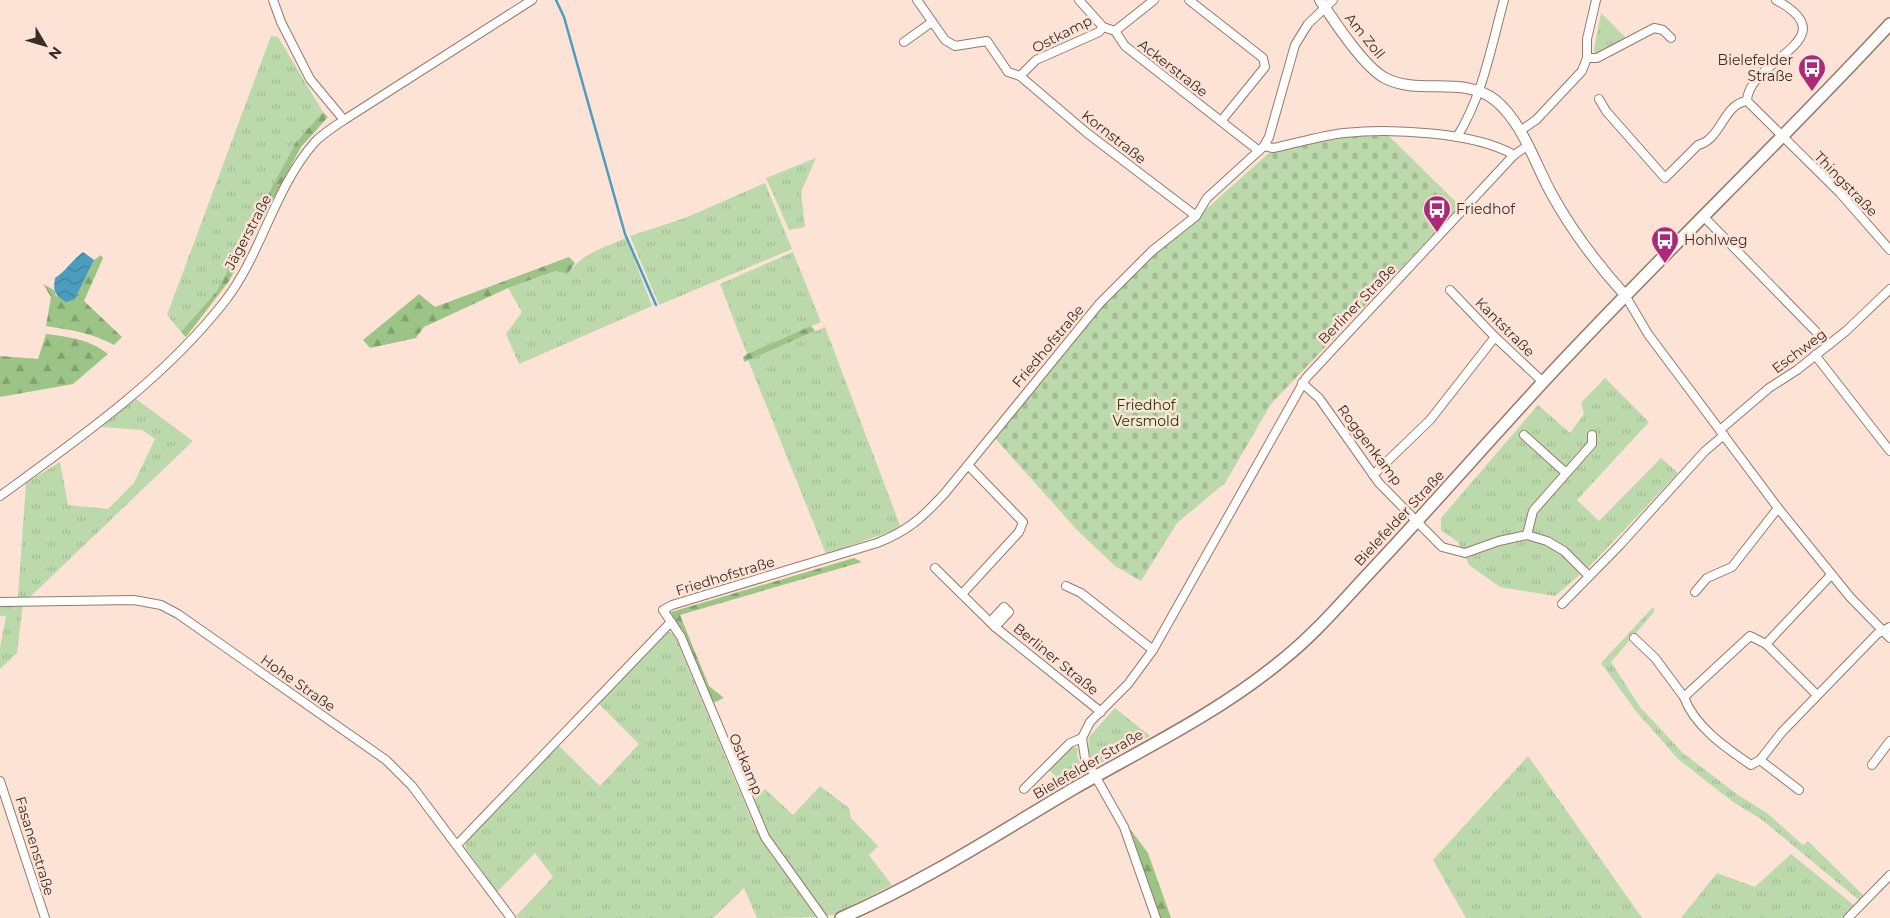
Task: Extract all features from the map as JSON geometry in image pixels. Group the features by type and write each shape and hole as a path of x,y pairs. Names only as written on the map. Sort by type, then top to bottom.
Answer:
{"main road":[{"name":"Bielefelder Straße","path":"845,917 918,880 1095,777 1248,687 1283,660 1313,632 1418,522 1543,382 1625,295 1704,217 1890,24"}],"street":[{"path":"273,0 281,22 310,79 344,120"},
{"name":"Jägerstraße","path":"0,496 59,454 128,399 188,343 226,300 252,256 301,160 316,141 344,120 532,0"},
{"path":"917,0 942,38 955,46 987,41 1008,72 1020,76"},
{"path":"1078,0 1103,27 1115,31 1154,0"},
{"path":"1190,0 1263,58 1265,67 1222,120"},
{"path":"1262,149 1269,137 1295,45 1322,4 1333,0"},
{"path":"1457,137 1468,120 1480,91 1504,0"},
{"path":"1520,131 1536,120 1582,71 1587,58 1587,39 1596,0"},
{"path":"1598,99 1606,111 1665,178 1698,145 1704,144 1720,127 1722,121 1742,102 1747,101 1750,87 1785,52 1795,47 1802,37 1803,25 1798,15 1776,0"},
{"name":"Am Zoll","path":"1322,4 1369,66 1385,78 1404,84 1457,86 1480,91"},
{"path":"904,42 932,22"},
{"name":"Ostkamp","path":"1020,76 1036,60 1098,32 1103,27"},
{"path":"1587,58 1597,58 1654,28 1663,30 1671,38"},
{"name":"Ackerstraße","path":"1115,31 1124,46 1262,149"},
{"name":"Kornstraße","path":"1020,76 1087,133 1196,216"},
{"path":"1480,91 1503,108 1520,131 1550,192 1594,260 1625,295 1648,334 1778,508 1831,575 1888,632"},
{"name":"Thingstraße","path":"1747,101 1840,193 1890,250"},
{"path":"1262,149 1346,133 1435,134 1457,137 1502,148 1514,155"},
{"name":"Berliner Straße","path":"1024,788 1070,743 1082,738 1090,722 1136,674 1153,650 1302,383 1514,155 1527,146"},
{"name":"Friedhofstraße","path":"663,610 672,605 892,537 908,529 924,516 968,465 1100,303 1152,251 1196,216 1206,198 1262,149"},
{"path":"1704,217 1829,345"},
{"name":"Eschweg","path":"1562,604 1588,575 1619,546 1722,432 1769,388 1829,345 1890,289"},
{"name":"Kantstraße","path":"1450,290 1495,337 1543,382"},
{"path":"1373,475 1430,420 1495,337"},
{"path":"1815,356 1890,451"},
{"name":"Roggenkamp","path":"1302,383 1320,398 1373,475 1442,547 1465,553 1499,541 1527,535"},
{"path":"1588,575 1559,548 1547,541 1527,535 1533,511 1592,444 1592,435"},
{"path":"1524,436 1566,473"},
{"path":"962,594 1019,532 1023,522 968,465"},
{"path":"1695,592 1708,578 1732,567 1778,508"},
{"name":"Berliner Straße","path":"935,568 992,624 1101,712"},
{"path":"1766,644 1831,575"},
{"path":"1066,586 1081,594 1153,650"},
{"name":"Hohe Straße","path":"0,602 134,600 161,605 178,614 386,760 412,786 511,918"},
{"name":"Ostkamp","path":"663,610 681,637 765,837 823,918"},
{"path":"456,845 671,622"},
{"path":"1634,638 1655,658 1684,696 1687,707 1705,728 1726,748 1751,765 1760,760 1817,695 1877,634 1888,632"},
{"path":"1684,696 1750,636 1766,644 1817,695"},
{"path":"1082,738 1085,758 1124,826 1156,918"},
{"path":"1872,765 1890,742"},
{"path":"1760,760 1799,790"},
{"name":"Fasanenstraße","path":"0,782 44,918"},
{"path":"1848,918 1890,875"}],"green space":[{"path":"1601,13 1627,39 1600,53 1595,53 1594,49"},
{"path":"271,36 278,37 323,112 296,142 216,292 181,332 167,315"},
{"path":"323,112 328,117 301,147 229,281 186,337 181,332 216,292 296,142"},
{"name":"Friedhof Versmold","path":"1388,135 1460,206 1271,404 1225,483 1177,523 1141,581 1115,566 1077,530 994,437 1104,304 1127,280 1269,153 1336,137"},
{"path":"816,158 801,192 805,227 789,230 766,178"},
{"path":"765,183 792,249 659,305 630,236 685,218"},
{"path":"626,238 652,306 519,364 506,334 522,312 508,288 557,271 568,274 586,256"},
{"path":"793,252 821,322 747,354 720,284"},
{"path":"101,255 103,258 84,301 122,337 114,345 90,335 46,326 51,297 43,284 54,290 56,296 75,299 94,260"},
{"path":"569,257 575,263 568,274 556,271 508,288 424,327 416,338 370,348 363,340 419,294 435,307"},
{"path":"811,326 815,331 744,362 743,357 747,354"},
{"path":"825,327 901,528 826,554 748,360"},
{"path":"46,334 86,342 108,354 73,384 0,397 0,356 38,359"},
{"path":"1605,378 1649,422 1577,500 1599,521 1661,458 1678,473 1590,566 1555,596 1500,587 1469,565 1458,542 1441,530 1441,518 1538,405 1570,433 1584,414 1581,403"},
{"path":"136,399 193,441 30,597 18,597 26,483 60,462 68,505 108,509 134,483 155,439 142,430 101,427"},
{"path":"854,558 862,562 680,615 709,686 724,698 711,704 671,612"},
{"path":"23,603 17,653 0,669 0,648 6,616 0,616 0,604"},
{"path":"1653,607 1654,612 1611,662 1640,707 1683,753 1738,795 1767,813 1803,845 1808,841 1864,896 1860,901 1761,819 1733,802 1678,759 1635,710 1601,663"},
{"path":"667,631 674,634 755,828 772,856 819,917 757,918 744,888 713,918 518,918 516,916 553,877 535,853 497,892 465,847 467,840 557,744 600,786 639,744 598,703"},
{"path":"1115,708 1150,736 1101,763 1093,761 1088,751 1089,737"},
{"path":"1072,747 1078,748 1077,756 1083,768 1079,778 1067,787 1048,769"},
{"path":"1528,756 1642,918 1466,918 1433,860"},
{"path":"820,786 849,808 851,818 878,846 869,855 892,885 833,915 826,915 776,851 752,802 765,789 793,815"},
{"path":"1130,829 1148,853 1171,918 1160,918"},
{"path":"1791,854 1855,906 1843,918 1681,918 1717,873 1755,887"}],"water":[{"path":"83,252 94,260 75,299 66,302 55,292 55,278"}],"waterway":[{"path":"556,0 564,17 625,234 656,305"}],"place":[{"name":"Bielefelder Straße","path":"1812,92"},
{"name":"Friedhof","path":"1437,233"},
{"name":"Hohlweg","path":"1665,264"}]}
